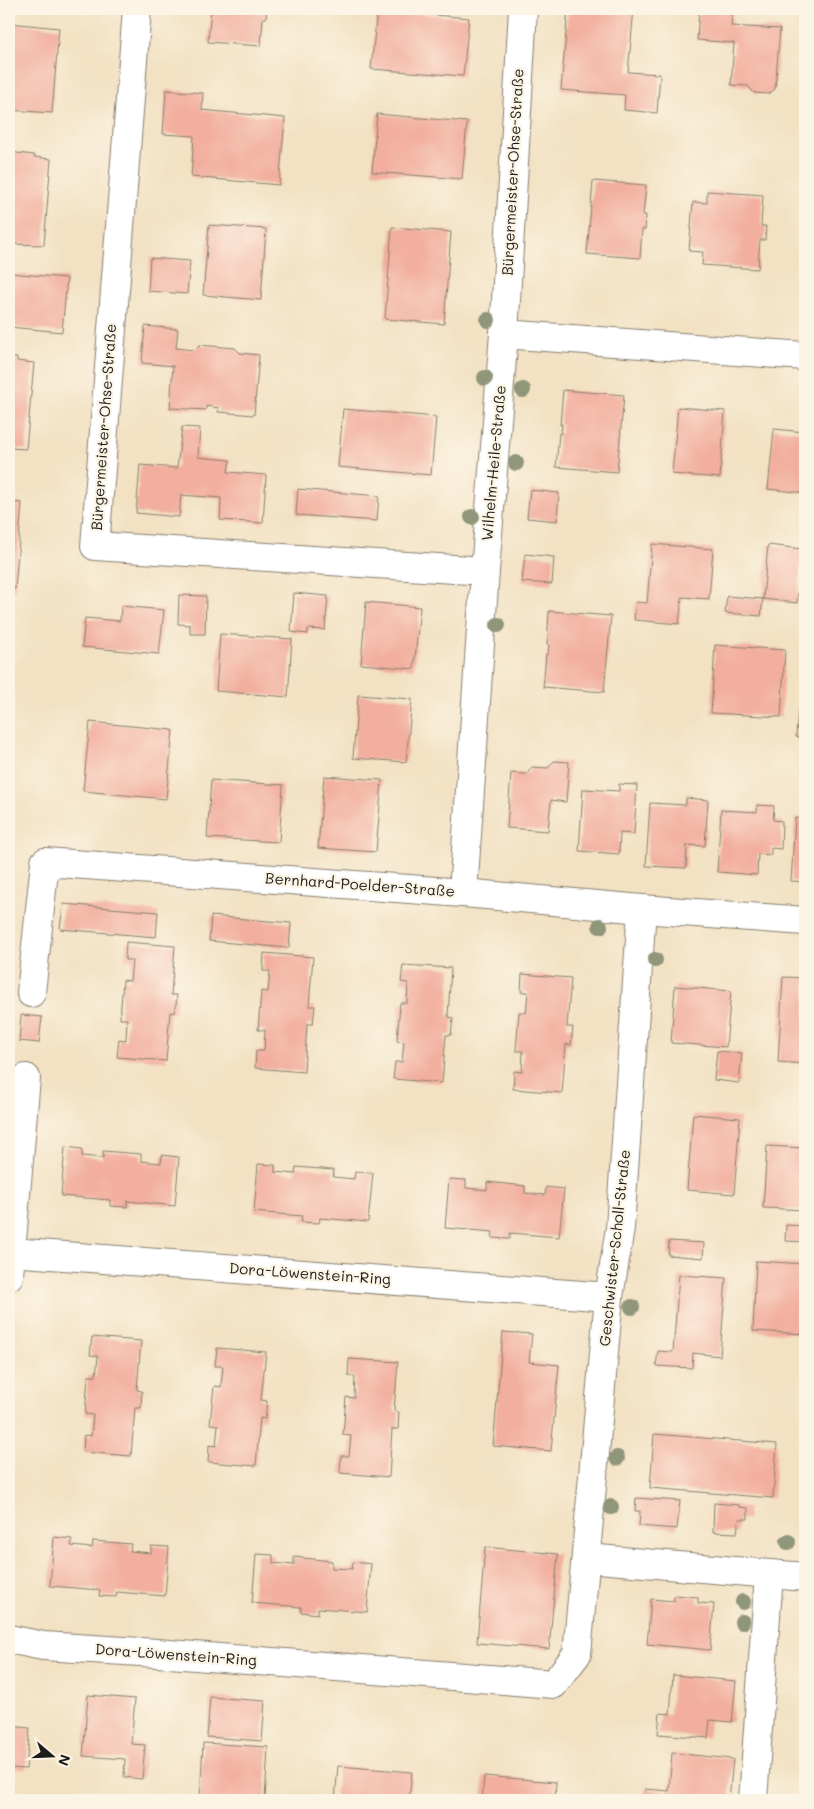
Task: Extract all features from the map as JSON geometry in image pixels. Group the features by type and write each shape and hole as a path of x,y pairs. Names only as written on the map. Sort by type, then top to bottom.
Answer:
{"street":[{"name":"Bürgermeister-Ohse-Straße","path":"137,9 95,546 485,571"},
{"name":"Bürgermeister-Ohse-Straße","path":"504,334 523,9"},
{"name":"Wilhelm-Heile-Straße","path":"463,893 485,571 504,334"},
{"path":"504,334 805,356"},
{"name":"Bernhard-Poelder-Straße","path":"31,993 45,862 805,921"},
{"name":"Geschwister-Scholl-Straße","path":"554,1684 578,1654 609,1297 620,1228 642,909"},
{"name":"Dora-Löwenstein-Ring","path":"26,1078 10,1264 609,1297"},
{"path":"587,1558 805,1577"},
{"path":"754,1800 769,1574"},
{"name":"Dora-Löwenstein-Ring","path":"9,1639 43,1646 554,1684"}],"building":[{"path":"106,9 106,12 79,10"},
{"path":"211,9 267,9 266,18 263,18 261,46 208,42"},
{"path":"568,9 634,9 628,72 660,74 657,113 624,110 625,95 561,90"},
{"path":"699,9 733,9 731,26 780,29 775,89 769,94 754,93 748,86 731,85 734,43 697,40"},
{"path":"377,10 469,18 463,76 371,69"},
{"path":"9,23 59,28 52,113 9,110"},
{"path":"166,90 203,93 202,110 285,118 279,185 191,177 194,136 163,134"},
{"path":"377,114 467,122 462,179 372,172"},
{"path":"9,152 51,159 44,245 9,244"},
{"path":"593,181 646,185 643,215 646,215 645,230 642,229 640,258 587,254"},
{"path":"707,191 763,195 761,226 766,226 765,240 760,240 758,269 702,265 703,252 689,251 693,202 707,203"},
{"path":"209,225 266,229 261,300 203,295"},
{"path":"392,227 451,232 444,324 385,319"},
{"path":"150,258 190,261 187,294 148,291"},
{"path":"9,273 67,278 62,332 9,327"},
{"path":"145,326 178,329 176,348 194,350 199,345 235,348 240,353 259,355 254,415 218,412 219,408 206,406 206,410 170,408 173,366 142,363"},
{"path":"9,357 17,358 17,361 34,363 26,449 9,448"},
{"path":"563,390 624,395 617,472 556,467 559,433 561,434 562,424 560,425"},
{"path":"678,407 725,411 720,478 672,474"},
{"path":"343,409 436,417 431,475 338,467"},
{"path":"182,427 200,428 198,457 230,460 228,472 266,475 263,523 220,520 221,498 181,495 179,517 136,513 140,465 177,468"},
{"path":"774,429 805,432 805,493 768,489"},
{"path":"298,489 379,496 377,521 296,515"},
{"path":"530,490 559,493 557,521 527,518"},
{"path":"9,502 22,503 15,589 9,589"},
{"path":"652,544 713,549 709,599 682,597 679,624 634,620 636,602 647,603"},
{"path":"768,545 802,549 797,603 763,599"},
{"path":"525,554 554,557 552,584 522,582"},
{"path":"294,593 328,596 325,630 308,629 308,634 291,632"},
{"path":"179,595 206,596 205,634 190,634 190,625 178,624"},
{"path":"727,596 763,599 761,616 725,613"},
{"path":"366,602 420,607 414,669 361,664"},
{"path":"121,606 164,610 159,654 82,647 85,618 120,621"},
{"path":"549,611 611,616 604,692 543,687 546,654 548,654 549,645 547,644"},
{"path":"220,634 292,639 288,697 216,691"},
{"path":"715,645 785,650 781,717 711,713"},
{"path":"358,695 412,699 406,762 353,758"},
{"path":"798,710 805,711 805,738 796,737"},
{"path":"90,722 173,730 166,799 83,791"},
{"path":"554,761 569,762 566,802 551,800 548,831 507,828 511,773 527,774 532,767 548,768"},
{"path":"324,776 382,780 376,852 318,848"},
{"path":"211,780 283,785 279,842 207,838"},
{"path":"619,784 637,785 634,834 620,833 619,854 579,851 583,789 619,791"},
{"path":"686,798 708,800 705,846 687,845 686,868 646,866 650,803 686,805"},
{"path":"757,805 774,806 773,820 782,821 781,849 771,848 771,855 758,854 757,875 717,872 721,810 757,812"},
{"path":"795,818 805,819 805,882 791,881"},
{"path":"63,904 158,912 156,937 60,929"},
{"path":"211,916 291,923 289,948 209,941"},
{"path":"126,942 175,946 171,995 177,995 175,1013 170,1012 166,1061 117,1057 119,1039 126,1040 127,1019 120,1019 123,980 130,981 132,960 125,960"},
{"path":"264,953 313,957 309,1006 315,1006 313,1024 307,1024 304,1072 255,1068 256,1051 264,1051 265,1030 258,1030 261,991 268,992 270,971 263,971"},
{"path":"403,965 451,968 448,1017 453,1018 451,1035 446,1035 442,1083 393,1079 395,1062 402,1062 404,1042 397,1041 400,1003 407,1003 408,983 401,982"},
{"path":"522,974 571,978 567,1027 573,1027 571,1045 566,1044 562,1093 513,1089 514,1071 522,1072 523,1051 516,1051 519,1012 526,1013 528,992 521,992"},
{"path":"783,977 805,978 805,1064 778,1062"},
{"path":"675,986 731,991 726,1047 671,1043"},
{"path":"21,1015 42,1017 39,1043 19,1041"},
{"path":"9,1049 13,1050 10,1082 9,1082"},
{"path":"717,1051 742,1053 739,1083 714,1080"},
{"path":"693,1114 740,1118 734,1194 687,1190"},
{"path":"767,1146 805,1148 805,1210 763,1208"},
{"path":"65,1147 82,1149 82,1156 103,1158 103,1151 141,1154 141,1161 161,1163 162,1155 179,1157 175,1206 127,1201 127,1207 110,1206 110,1200 61,1196"},
{"path":"258,1164 275,1165 275,1172 295,1174 296,1167 334,1170 333,1177 354,1179 355,1172 373,1173 368,1222 320,1218 319,1223 301,1222 302,1216 254,1212"},
{"path":"449,1179 466,1180 466,1188 487,1190 487,1182 525,1186 525,1193 545,1195 546,1187 564,1189 559,1237 510,1233 510,1239 492,1238 493,1232 445,1228"},
{"path":"786,1225 805,1226 805,1242 785,1241"},
{"path":"669,1241 704,1243 703,1258 668,1255"},
{"path":"756,1261 805,1264 805,1334 753,1331"},
{"path":"679,1275 726,1278 720,1356 693,1353 692,1368 656,1366 658,1351 673,1352"},
{"path":"503,1332 532,1334 529,1362 559,1365 551,1451 493,1446"},
{"path":"92,1337 141,1341 137,1390 142,1391 141,1408 135,1408 131,1456 83,1452 84,1435 91,1436 93,1415 85,1414 88,1376 96,1376 98,1356 90,1355"},
{"path":"217,1348 266,1352 261,1400 267,1401 265,1419 260,1418 256,1466 208,1462 209,1445 216,1446 218,1425 210,1424 214,1386 221,1387 223,1366 215,1366"},
{"path":"349,1359 398,1362 394,1411 399,1412 398,1429 392,1429 389,1477 340,1473 341,1456 349,1456 351,1436 343,1435 346,1397 354,1398 355,1377 348,1376"},
{"path":"654,1434 777,1444 773,1498 650,1488"},
{"path":"636,1498 680,1501 677,1529 639,1526 640,1511 635,1511"},
{"path":"714,1503 739,1505 739,1507 748,1508 748,1519 739,1519 737,1533 713,1532"},
{"path":"54,1537 72,1539 71,1546 92,1548 93,1541 131,1544 130,1551 151,1553 151,1546 169,1547 165,1596 117,1592 116,1597 99,1596 100,1590 50,1586"},
{"path":"485,1547 558,1554 549,1649 477,1643"},
{"path":"256,1554 273,1555 273,1563 294,1565 294,1557 332,1561 332,1568 352,1569 353,1562 371,1564 367,1612 318,1608 318,1614 301,1612 301,1607 252,1603"},
{"path":"674,1595 698,1597 698,1603 714,1604 710,1650 647,1644 651,1599 674,1601"},
{"path":"673,1675 736,1681 732,1722 710,1720 708,1738 658,1734 660,1713 670,1714"},
{"path":"88,1695 135,1699 131,1744 145,1745 142,1779 124,1777 125,1759 83,1756"},
{"path":"210,1697 265,1701 262,1741 207,1737"},
{"path":"9,1726 30,1728 26,1769 9,1768"},
{"path":"203,1743 268,1747 265,1800 200,1800"},
{"path":"672,1753 733,1759 729,1800 644,1800 645,1789 669,1791"},
{"path":"338,1766 412,1772 409,1800 335,1800"},
{"path":"484,1776 556,1782 555,1800 482,1800"},
{"path":"9,1786 13,1786 12,1798 23,1800 9,1800"},
{"path":"88,1797 114,1799 114,1800 88,1800"}]}
